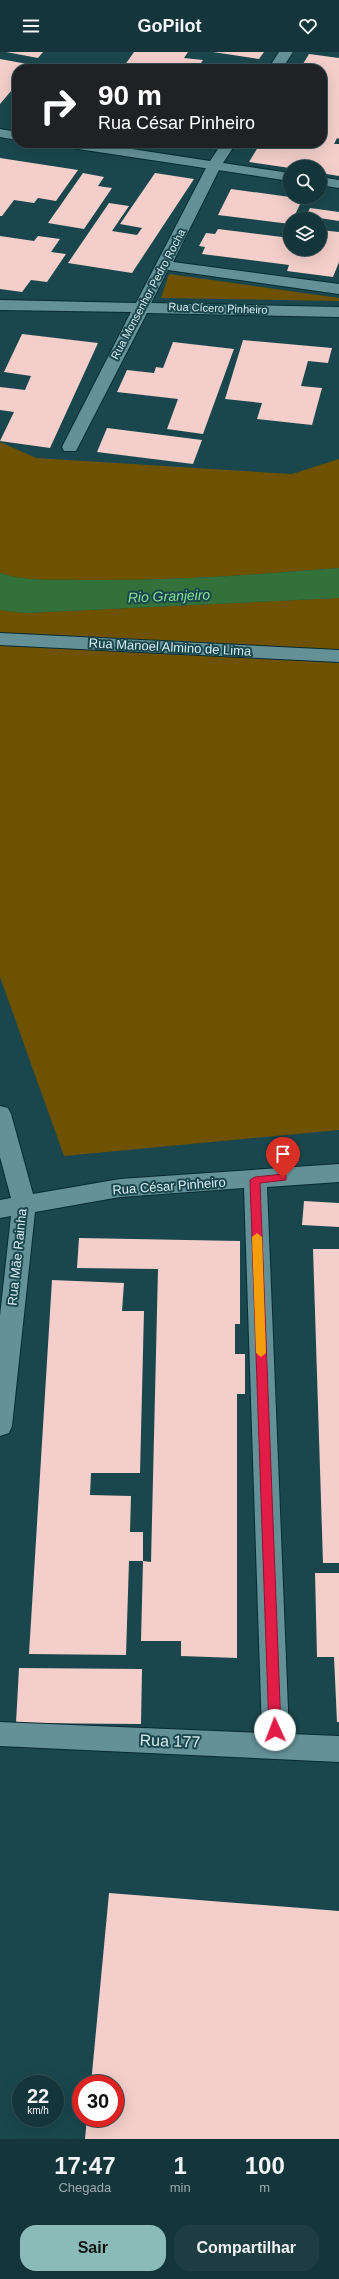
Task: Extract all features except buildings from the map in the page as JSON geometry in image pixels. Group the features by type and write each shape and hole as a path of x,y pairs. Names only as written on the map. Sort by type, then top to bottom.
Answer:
{"street":[{"path":"278,64 286,52"},
{"path":"0,133 12,135"},
{"path":"97,148 283,176"},
{"name":"Rua Monsenhor Pedro Rocha","path":"70,447 141,306 164,265 214,166 226,148"},
{"path":"327,182 339,184"},
{"path":"164,265 339,289"},
{"name":"Rua Cícero Pinheiro","path":"0,305 141,306 339,312"},
{"name":"Rua Manoel Almino de Lima","path":"0,639 339,656"},
{"name":"Rua Mãe Rainha","path":"0,1114 24,1205 0,1426"},
{"name":"Rua César Pinheiro","path":"0,1209 120,1188 339,1174"},
{"path":"255,1180 276,1745"},
{"name":"Rua 177","path":"0,1734 276,1745 339,1749"}],"shaded area":[{"path":"169,274 339,298 339,301 161,298"},
{"path":"0,442 36,458 292,474 339,459 339,568 146,580 50,580 20,578 0,573"},
{"path":"339,598 339,1130 64,1156 0,977 0,610 25,613"}],"water":[{"name":"Rio Granjeiro","path":"339,568 339,598 25,613 0,610 0,573 20,578 50,580 146,580"}],"slow traffic":[{"path":"257,1237 261,1353"}],"route":[{"path":"275,1730 255,1180 283,1178"}]}
